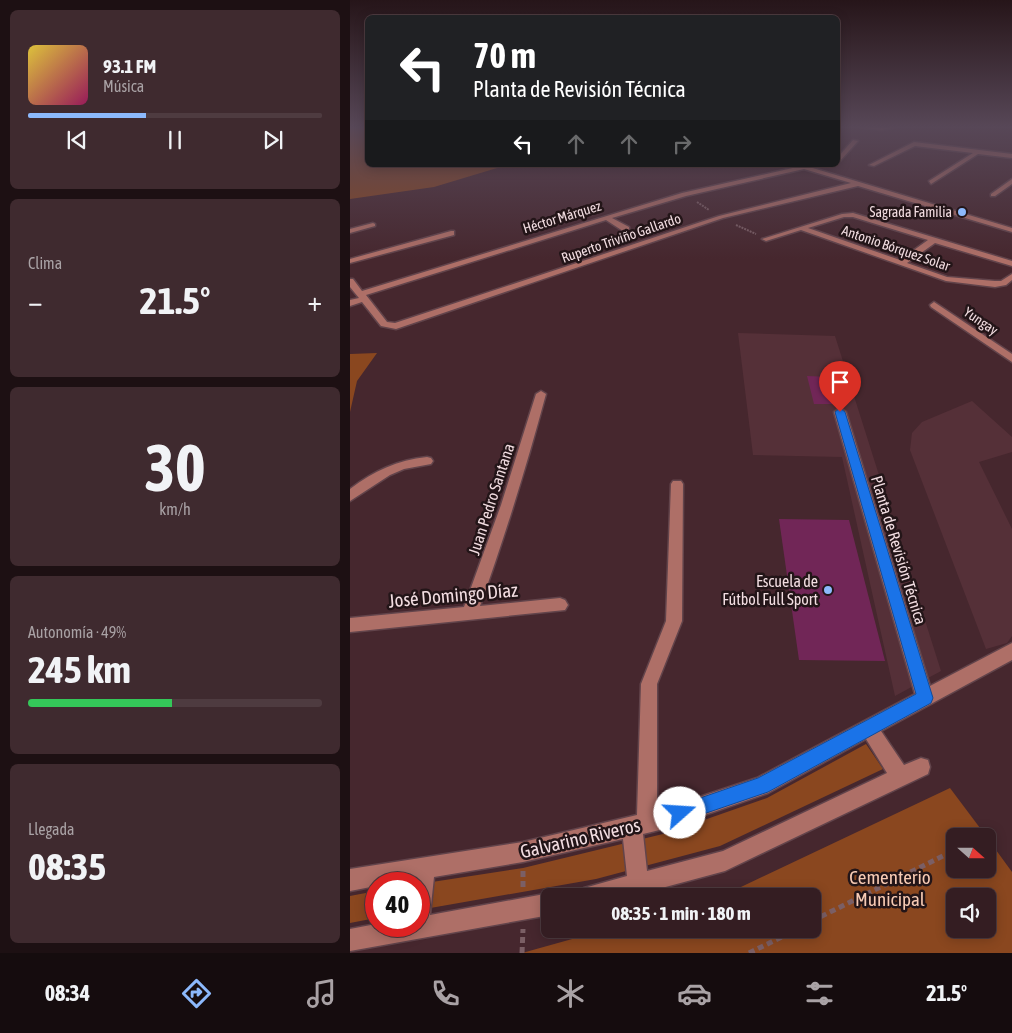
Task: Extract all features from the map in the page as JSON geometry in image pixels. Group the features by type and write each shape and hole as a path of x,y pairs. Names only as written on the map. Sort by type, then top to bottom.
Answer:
{"street":[{"name":"Héctor Márquez","path":"350,303 362,296 684,194 781,170"},
{"path":"820,170 857,184 1012,230"},
{"path":"930,182 948,170"},
{"path":"993,195 1012,182"},
{"name":"Ruperto Triviño Gallardo","path":"362,296 384,324 396,326 721,217 857,184"},
{"path":"766,239 844,215 853,215 1012,264"},
{"path":"607,218 626,229"},
{"path":"350,231 373,225"},
{"name":"Antonio Bórquez Solar","path":"801,228 946,279 995,284 1003,283 1012,276"},
{"path":"350,261 451,233"},
{"path":"901,263 935,239"},
{"path":"350,281 362,296"},
{"name":"Yungay","path":"934,305 1012,359"},
{"name":"Juan Pedro Santana","path":"470,614 492,556 521,466 541,394"},
{"name":"Planta de Revisión Técnica","path":"840,412 925,698"},
{"path":"350,496 386,469 405,462 427,461"},
{"path":"638,884 639,825 649,684 654,663 674,621 677,484"},
{"name":"José Domingo Díaz","path":"350,625 560,605"},
{"name":"Galvarino Riveros","path":"350,880 523,852 639,825 762,786 1012,651"},
{"path":"868,728 901,777"},
{"path":"623,888 725,861 921,767"},
{"path":"424,872 425,867"},
{"path":"430,921 541,905"},
{"path":"350,940 365,936"}],"path":[{"path":"821,917 946,854"},
{"path":"749,953 780,938"}],"shaded area":[{"path":"738,333 835,336 941,671 895,696 842,457 753,455"},
{"path":"972,401 1012,437 1012,452 979,462 1012,529 1012,636 1007,643 986,649 910,450 912,433 922,422"}],"green space":[{"path":"350,170 489,170 434,187 350,199"},
{"path":"377,353 357,381 350,412 350,354"},
{"path":"866,744 883,769 720,846 596,879 430,908 430,882 523,868 667,833 767,798"},
{"name":"Cementerio Municipal","path":"950,788 980,828 946,828 946,878 996,878 996,850 1012,872 1012,953 522,953 576,938 821,938 821,888 739,888"},
{"path":"365,893 365,920 350,923 350,896"}],"building":[{"path":"807,376 832,377 840,404 814,404"},
{"name":"Escuela de Fútbol Full Sport","path":"779,519 849,520 885,661 799,660"}],"place":[{"name":"Sagrada Familia","path":"962,212"},
{"name":"Escuela de Fútbol Full Sport","path":"828,590"}],"route":[{"path":"680,813 762,786 925,698 840,412"}]}
